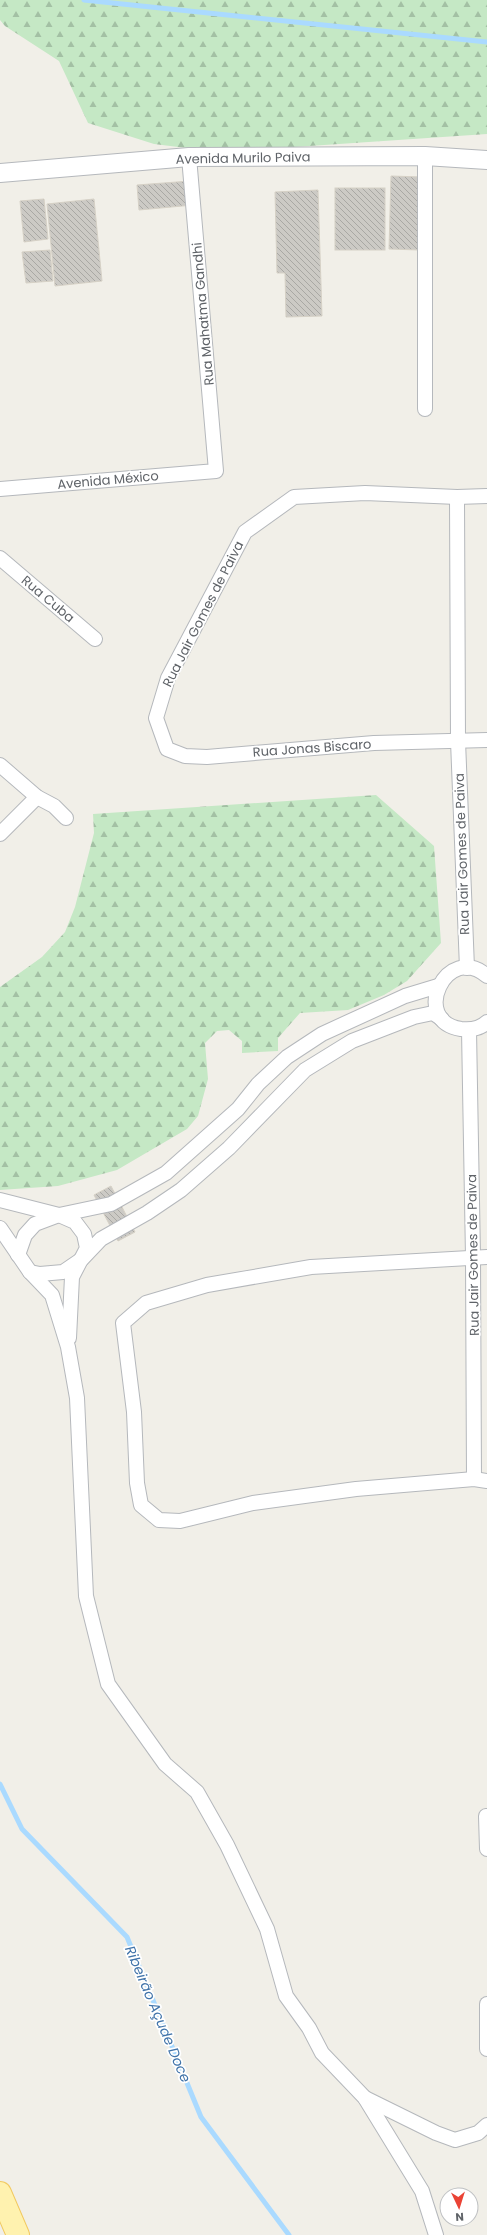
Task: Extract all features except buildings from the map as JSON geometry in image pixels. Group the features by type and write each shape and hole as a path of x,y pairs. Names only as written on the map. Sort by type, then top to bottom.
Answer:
{"main road":[{"path":"0,2193 18,2235"}],"street":[{"name":"Avenida Murilo Paiva","path":"0,173 189,157 425,156 487,160"},
{"path":"425,156 425,409"},
{"name":"Rua Mahatma Gandhi","path":"189,157 216,471"},
{"name":"Avenida México","path":"0,490 216,471"},
{"name":"Rua Jair Gomes de Paiva","path":"167,749 156,718 168,678 245,532 294,497 365,493 457,498 487,496"},
{"path":"457,498 458,741"},
{"name":"Rua Cuba","path":"0,558 95,639"},
{"name":"Rua Jonas Biscaro","path":"167,749 185,756 207,757 374,744 487,740"},
{"name":"Rua Jair Gomes de Paiva","path":"458,741 467,968"},
{"path":"0,765 37,797 54,806 66,818"},
{"path":"0,834 37,797"},
{"path":"18,1255 25,1235 35,1224 59,1215 111,1204 166,1173 238,1109 258,1084 287,1057 322,1034 405,996 438,986 450,973 467,968 481,971 487,976"},
{"path":"438,986 435,1003 442,1019"},
{"path":"30,1272 40,1274 63,1272 82,1260 101,1239 147,1213 182,1190 229,1148 305,1070 352,1041 414,1017 434,1014 454,1028 469,1030 483,1026 487,1022"},
{"name":"Rua Jair Gomes de Paiva","path":"469,1030 480,1257 481,1480"},
{"path":"0,1200 59,1215 75,1222 84,1234 87,1248 72,1277 68,1347"},
{"path":"0,1228 30,1272 52,1295 68,1347 77,1398 86,1596 108,1684 165,1764 197,1792 227,1845 267,1929 286,1996 309,2028 322,2053 365,2098 422,2191 436,2235"},
{"path":"480,1257 311,1267 207,1285 146,1303 123,1323 134,1412 137,1483 141,1505 160,1520 180,1521 253,1503 356,1489 481,1480"},
{"path":"486,1816 487,1849"},
{"path":"487,2004 485,2037 487,2049"},
{"path":"365,2098 436,2133 455,2140 478,2133 487,2125"}],"green space":[{"path":"0,0 487,0 487,134 219,152 154,144 88,123 59,61 5,26 0,20"},
{"path":"376,795 434,846 441,943 407,981 384,995 348,1010 300,1013 278,1038 278,1051 242,1053 242,1041 229,1030 217,1031 205,1043 208,1079 198,1116 187,1129 117,1170 58,1186 0,1190 0,987 42,957 65,932 75,907 94,833 93,814"}],"waterway":[{"path":"84,0 487,42"},
{"name":"Ribeirão Açude Doce","path":"0,1784 22,1829 127,1937 201,2117 289,2235"}]}
